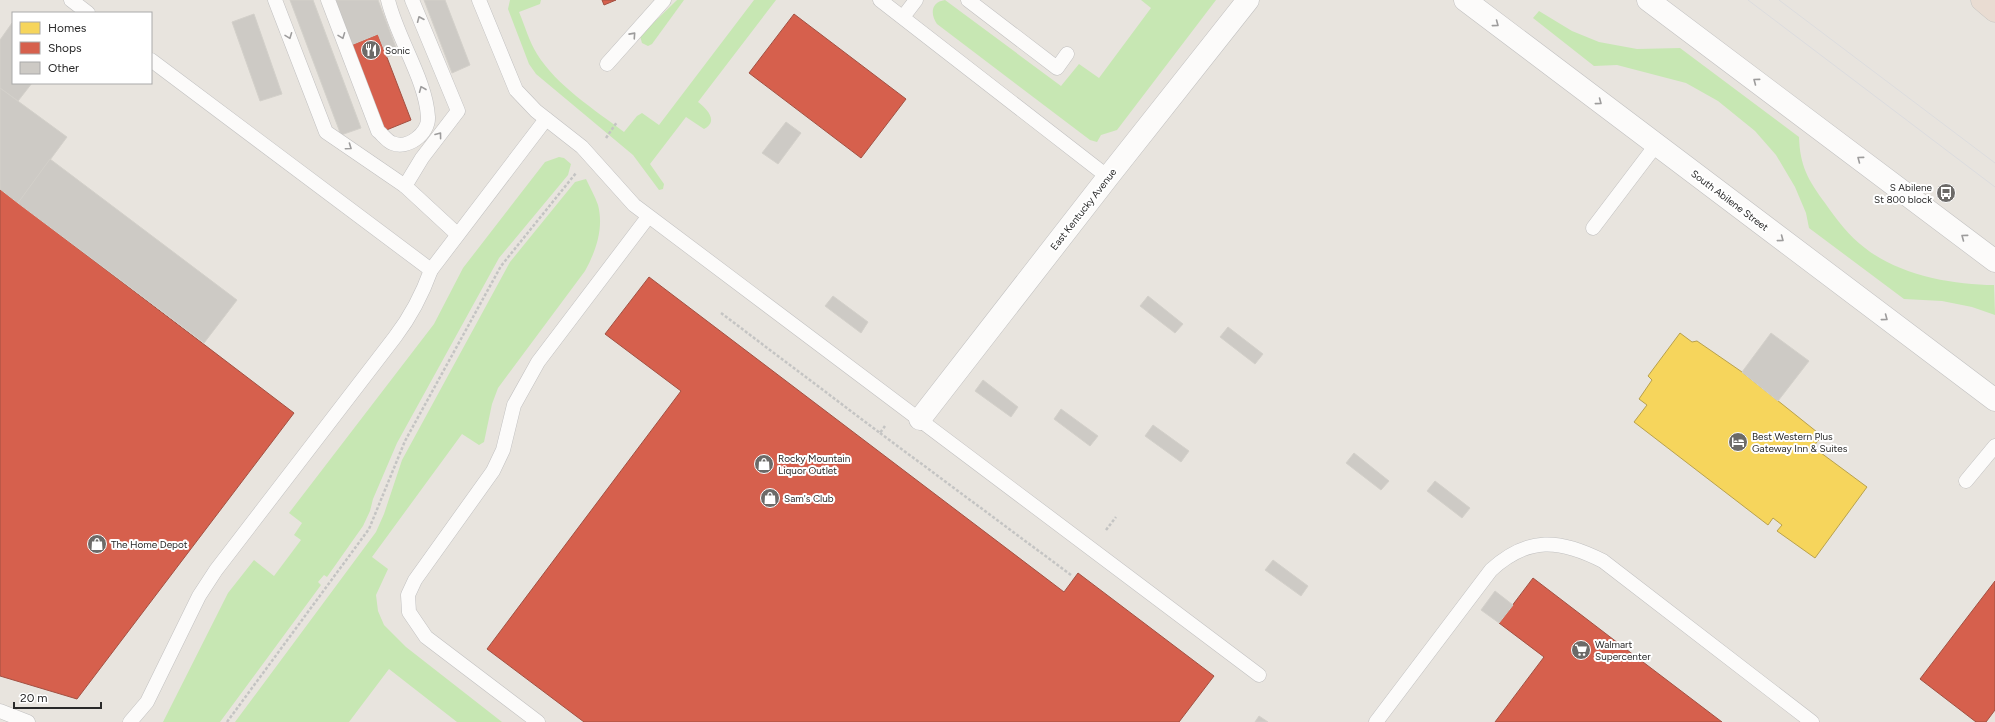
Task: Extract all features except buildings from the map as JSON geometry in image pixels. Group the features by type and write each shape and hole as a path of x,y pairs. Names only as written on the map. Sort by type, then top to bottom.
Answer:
{"highway":[{"path":"1982,0 1995,11"}],"main road":[{"name":"East Kentucky Avenue","path":"920,420 1108,177 1248,0"},
{"name":"South Abilene Street","path":"1465,0 1995,400"},
{"path":"1648,0 1995,261"}],"lane":[{"path":"71,0 87,12"},
{"path":"275,0 326,132 405,186 457,234"},
{"path":"328,0 378,131 392,143 404,144 417,140 424,130 428,118 425,97 392,15 388,0"},
{"path":"405,186 422,158 458,111 412,0"},
{"path":"479,0 516,90 525,102 582,147 620,191 648,217 1259,676"},
{"path":"607,64 664,0"},
{"path":"880,0 1108,177"},
{"path":"903,17 916,0"},
{"path":"968,0 1057,68 1067,54"},
{"path":"152,61 431,270"},
{"path":"130,722 147,702 199,596 216,570 412,314 422,294 431,270 546,119"},
{"path":"1594,228 1656,145"},
{"path":"538,722 426,637 409,612 408,595 415,580 492,471 503,450 514,405 538,362 648,217"},
{"path":"1966,481 1995,446"},
{"path":"1376,722 1491,570 1503,559 1518,551 1534,546 1551,544 1570,546 1603,561 1812,722"},
{"path":"0,711 28,722"}],"path":[{"path":"606,138 617,122"},
{"path":"227,722 368,529 377,513 385,486 405,441 501,266 576,173"},
{"path":"721,313 1071,574"},
{"path":"880,433 884,426"},
{"path":"1106,530 1116,517"}],"green space":[{"path":"510,0 541,0 540,4 519,12 529,39 537,54 565,87 624,132 637,116 642,113 659,125 754,0 776,0 698,102 710,115 711,122 708,126 704,129 686,117 650,164 664,184 663,189 659,190 633,155 536,74 529,64 508,9"},
{"path":"677,0 684,0 652,44 648,46 642,43 640,36"},
{"path":"945,0 1061,86 1079,64 1099,78 1151,8 1141,0 1216,0 1117,130 1101,135 1097,142 1090,140 937,24 933,16 934,6 940,1"},
{"path":"1539,11 1572,31 1599,42 1637,49 1680,48 1799,137 1803,165 1810,180 1838,221 1859,243 1879,257 1910,272 1927,277 1961,283 1994,285 1995,315 1972,307 1942,301 1904,299 1809,228 1806,213 1795,187 1776,155 1755,131 1718,101 1686,83 1617,65 1594,66 1533,18"},
{"path":"559,157 564,158 571,164 568,175 499,258 397,443 363,526 327,577 324,575 318,582 321,585 220,722 163,722 228,593 254,560 274,576 301,540 294,535 302,523 289,513 434,324 463,268 545,162"},
{"path":"586,179 598,205 600,222 596,247 585,271 498,388 492,404 484,442 479,445 462,434 372,557 388,569 376,595 378,611 384,625 406,647 502,722 457,722 389,669 349,722 235,722 376,532 384,514 402,460 510,262 575,182"}],"tram line":[{"path":"1748,0 1995,187"},
{"path":"1779,0 1995,163"}],"place":[{"name":"Sonic","path":"371,50"},
{"name":"S Abilene St 800 block","path":"1946,193"},
{"name":"Best Western Plus Gateway Inn & Suites","path":"1738,442"},
{"name":"Rocky Mountain Liquor Outlet","path":"764,464"},
{"name":"Sam's Club","path":"770,498"},
{"name":"The Home Depot","path":"97,544"},
{"name":"Walmart Supercenter","path":"1581,650"}]}
